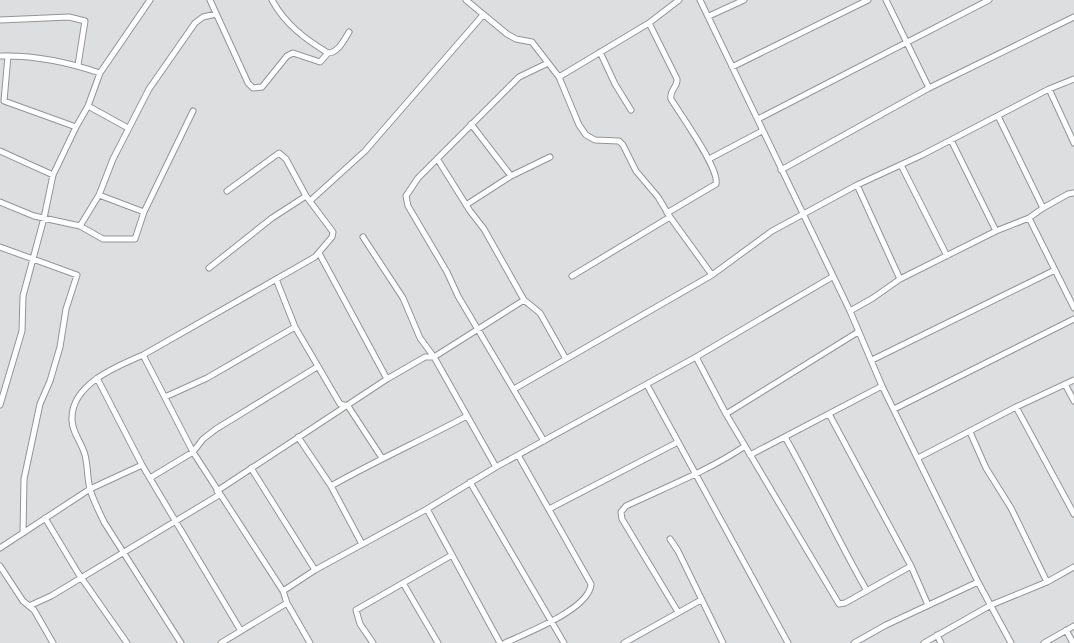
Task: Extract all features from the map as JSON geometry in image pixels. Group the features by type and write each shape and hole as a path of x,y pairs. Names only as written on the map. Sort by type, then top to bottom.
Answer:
{"street":[{"path":"0,405 22,331 23,296 44,218 53,175 76,127 88,106 100,73 150,0"},
{"path":"210,0 248,83 253,88 262,87 287,56 293,53 320,62 328,53 332,53 336,50 349,32"},
{"path":"272,0 279,13 295,31 328,53"},
{"path":"466,0 482,15 507,34 516,39 532,42 559,77 579,125 586,135 595,140 619,141 623,145 636,171 658,197 669,215 712,275"},
{"path":"559,77 649,23 679,0"},
{"path":"700,0 758,119 762,131 802,215 850,311 882,386 978,582 992,605 1011,643"},
{"path":"709,16 744,0"},
{"path":"732,67 868,0"},
{"path":"886,0 929,88"},
{"path":"758,119 989,0"},
{"path":"80,226 99,195 128,128 148,89 187,33 203,17 216,14"},
{"path":"209,268 272,218 308,198 365,151 482,15"},
{"path":"0,20 68,17 85,21 78,65"},
{"path":"781,170 929,88 1074,17"},
{"path":"572,276 716,184 717,179 715,171 709,159 671,99 671,92 677,84 677,79 649,23"},
{"path":"600,52 615,84 631,110"},
{"path":"0,56 78,65 100,73"},
{"path":"0,106 3,97 8,56"},
{"path":"544,441 408,206 406,196 418,178 438,160 471,124 519,77 548,62"},
{"path":"514,389 712,275 772,231 857,185 901,165 1049,89 1074,78"},
{"path":"1049,89 1074,143"},
{"path":"3,97 4,101 76,127"},
{"path":"88,106 128,128"},
{"path":"0,202 34,216 80,226 103,239 135,239 144,212 193,111"},
{"path":"998,116 1043,208"},
{"path":"471,124 510,176"},
{"path":"709,159 762,131"},
{"path":"951,140 996,231"},
{"path":"0,151 53,175"},
{"path":"181,643 104,522 90,489 85,455 71,418 77,397 97,378 117,366 143,354 315,257 332,237 333,232 308,198 286,160 279,153 227,191"},
{"path":"466,205 510,176 550,157"},
{"path":"438,160 466,205 484,229 524,300 540,313 566,359"},
{"path":"901,165 947,256"},
{"path":"857,185 900,279"},
{"path":"850,311 873,298 900,279 996,231 1030,218 1043,208 1068,194 1074,193"},
{"path":"99,195 144,212"},
{"path":"1030,218 1074,308"},
{"path":"363,237 403,298 420,338 434,356 496,467"},
{"path":"0,247 77,275 66,309 60,347 50,381 40,404 24,479 23,533"},
{"path":"319,253 387,379"},
{"path":"872,360 1055,270"},
{"path":"283,591 314,570 427,510 496,467 696,357 832,277"},
{"path":"276,279 295,327 317,367 340,404 348,406 382,458"},
{"path":"29,606 51,596 124,553 218,493 251,468 348,406 387,379 425,358 434,356 524,300"},
{"path":"894,409 1074,319"},
{"path":"165,397 207,378 295,327"},
{"path":"726,414 858,332"},
{"path":"143,354 193,452 218,493 283,591 287,602 310,643"},
{"path":"696,357 726,414 837,602 843,604 911,566"},
{"path":"150,478 193,452 203,439 216,429 317,367"},
{"path":"97,378 142,465 241,631"},
{"path":"918,458 1016,407 1074,380"},
{"path":"1065,384 1074,401"},
{"path":"646,385 788,643"},
{"path":"750,455 882,386"},
{"path":"1016,407 1074,514"},
{"path":"829,414 911,566 928,605"},
{"path":"331,486 382,458 467,416"},
{"path":"970,432 986,468 1010,508 1047,582"},
{"path":"298,437 331,486 362,544"},
{"path":"785,437 814,489 841,546 867,591"},
{"path":"549,509 678,442"},
{"path":"678,612 622,519 621,512 626,506 695,473 720,463 745,446"},
{"path":"505,643 574,608 584,600 591,590 591,584 518,455"},
{"path":"0,548 90,489 142,465"},
{"path":"251,468 314,570"},
{"path":"470,482 564,643"},
{"path":"427,510 500,643"},
{"path":"45,518 82,578 127,643"},
{"path":"670,539 678,551 723,643"},
{"path":"373,643 360,624 356,615 356,610 452,555"},
{"path":"0,566 23,601 34,610 53,643"},
{"path":"924,643 992,605 1047,582 1074,567"},
{"path":"854,643 928,605 978,582"},
{"path":"403,583 438,643"},
{"path":"624,643 701,600"},
{"path":"221,643 287,602"},
{"path":"1044,643 1074,626"},
{"path":"1066,630 1073,643"},
{"path":"937,635 941,643"}]}
